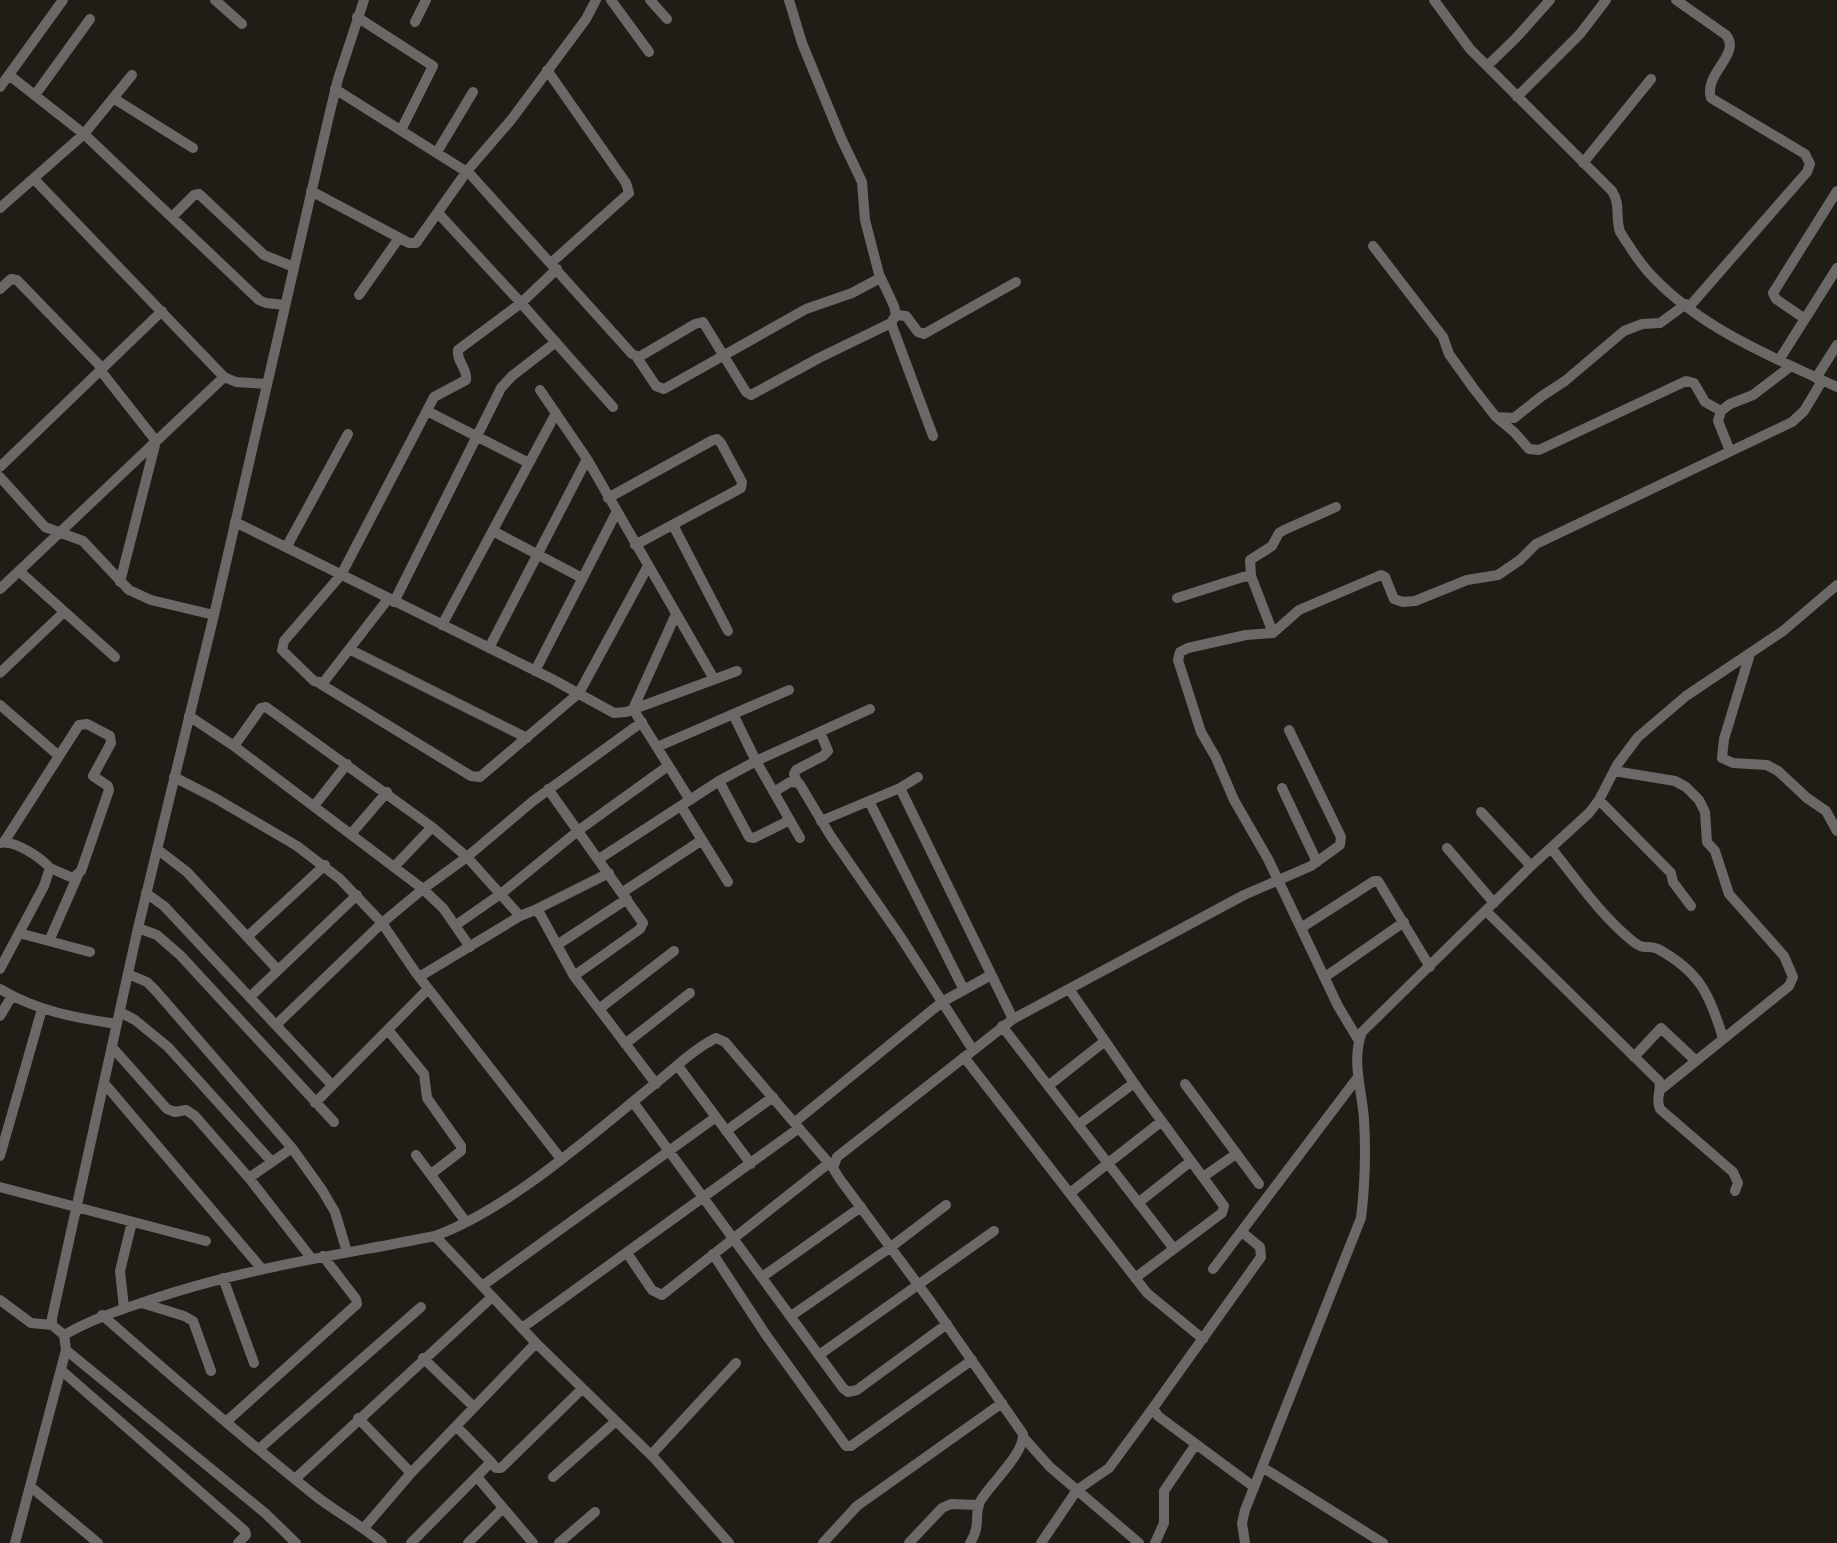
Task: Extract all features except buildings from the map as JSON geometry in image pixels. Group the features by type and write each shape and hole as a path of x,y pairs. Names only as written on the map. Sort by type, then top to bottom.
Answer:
{"street":[{"path":"0,87 64,0"},
{"path":"215,0 242,24"},
{"path":"52,1325 146,893 214,615 335,89 364,0"},
{"path":"415,22 426,0"},
{"path":"311,191 409,243 416,243 467,171 503,130 586,19 596,0"},
{"path":"611,0 649,52"},
{"path":"650,0 667,19"},
{"path":"789,0 797,32 862,182 865,220 880,278 894,306 894,319 933,436"},
{"path":"1434,0 1460,38 1486,66 1612,191 1618,201 1620,232 1644,267 1661,285 1739,341 1837,387"},
{"path":"1486,66 1550,0"},
{"path":"1517,97 1580,34 1606,0"},
{"path":"1496,416 1514,418 1565,381 1624,331 1642,324 1660,323 1687,305 1807,172 1810,164 1805,154 1711,98 1710,84 1731,48 1731,41 1726,34 1676,0"},
{"path":"357,17 433,66 401,130"},
{"path":"35,95 90,19"},
{"path":"547,70 626,183 629,193 554,266 521,303 458,350 457,354 467,374 466,380 437,394 341,575 282,645 286,654 318,683 475,777 485,775 579,693 648,566"},
{"path":"9,75 84,134 259,300 285,305"},
{"path":"0,208 84,134 132,75"},
{"path":"1583,163 1651,79"},
{"path":"335,89 467,171 635,356 656,386 664,389 806,309 852,293 880,278"},
{"path":"436,152 473,92"},
{"path":"113,98 194,148"},
{"path":"34,179 224,377 236,382 267,384"},
{"path":"1805,319 1776,299 1773,293 1837,191"},
{"path":"172,218 194,195 199,194 264,255 294,267"},
{"path":"438,213 613,407"},
{"path":"359,295 399,238"},
{"path":"1373,246 1443,337 1450,354 1496,416 1526,447 1536,450 1686,381 1692,381 1705,402 1721,411"},
{"path":"1779,360 1837,268"},
{"path":"2,285 11,279 17,279 102,370 156,441"},
{"path":"635,356 642,355 700,322 706,324 746,392 751,395 894,319 906,316 918,332 924,334 1016,282"},
{"path":"0,467 162,311"},
{"path":"318,683 327,681 391,601 506,382 556,342"},
{"path":"1359,1041 1201,733 1178,660 1180,652 1246,635 1273,633 1299,610 1381,575 1385,577 1394,598 1402,601 1421,599 1473,578 1498,575 1520,560 1532,546 1797,419 1837,345"},
{"path":"1730,452 1718,421 1721,411 1730,404 1753,395 1791,366"},
{"path":"0,589 224,377"},
{"path":"540,390 587,459 714,679"},
{"path":"427,411 529,463"},
{"path":"442,625 556,413"},
{"path":"286,546 348,434"},
{"path":"608,498 713,440 719,441 742,482 741,488 635,545"},
{"path":"120,582 156,441"},
{"path":"489,648 587,459"},
{"path":"0,477 45,527 83,541 129,590 151,600 214,615"},
{"path":"1273,633 1251,576 1250,560 1272,546 1279,533 1336,507"},
{"path":"535,671 616,513"},
{"path":"235,522 579,693 614,713 633,709 737,671"},
{"path":"673,525 728,631"},
{"path":"493,531 582,578"},
{"path":"19,571 115,657"},
{"path":"1177,598 1251,576"},
{"path":"1245,1543 1242,1523 1254,1487 1361,1218 1365,1182 1364,1133 1356,1059 1359,1041 1366,1026 1430,967 1531,866 1578,825 1599,800 1632,744 1653,723 1686,696 1783,631 1837,585"},
{"path":"0,673 63,613"},
{"path":"633,709 676,614"},
{"path":"351,650 527,738"},
{"path":"1750,654 1724,739 1722,758 1729,762 1767,765 1778,771 1807,799 1826,811 1837,831"},
{"path":"657,747 789,690"},
{"path":"0,705 59,756"},
{"path":"234,746 261,708 266,707 432,827 467,857 520,916"},
{"path":"633,709 668,765 702,840 728,882"},
{"path":"599,859 719,781 756,761 870,709"},
{"path":"733,714 756,761 800,838"},
{"path":"189,716 234,746 423,889 456,925 470,947"},
{"path":"276,1025 382,923 423,889 467,857 548,789 642,722"},
{"path":"49,941 78,876 108,796 108,786 93,776 111,739 82,723 2,842 12,844 67,876 78,876"},
{"path":"627,1253 652,1290 659,1295 665,1293 733,1238 831,1166 837,1157 1002,1026 1244,895 1317,862 1340,845 1341,837 1289,730"},
{"path":"820,732 828,751 796,770 794,774 797,782 942,1002 968,1054 1135,1278 1158,1304 1203,1339"},
{"path":"314,806 347,764"},
{"path":"456,925 502,893 579,830 668,765"},
{"path":"1614,771 1675,781 1686,787 1699,800 1707,818 1706,840 1715,851 1729,894 1784,956 1792,971 1793,980 1789,986 1660,1090"},
{"path":"174,777 251,818 325,865 357,895 382,923 428,989 561,1158"},
{"path":"821,821 918,778"},
{"path":"719,781 749,837 754,838 790,820"},
{"path":"774,792 790,782 797,782"},
{"path":"900,788 1013,1019"},
{"path":"1282,788 1317,862"},
{"path":"548,789 642,919 642,926 574,975"},
{"path":"351,834 387,792"},
{"path":"1599,800 1671,873 1672,883 1691,906"},
{"path":"869,801 964,990"},
{"path":"1481,812 1531,866"},
{"path":"394,867 432,827"},
{"path":"557,945 702,840"},
{"path":"1447,848 1490,907 1659,1081 1657,1100 1660,1109 1733,1172 1738,1183 1735,1191"},
{"path":"1551,848 1620,930 1640,947 1657,948 1697,979 1711,999 1723,1038"},
{"path":"157,849 187,873 278,970"},
{"path":"247,937 325,865"},
{"path":"0,969 44,886 50,868"},
{"path":"419,977 520,916 609,873"},
{"path":"1301,929 1376,881 1382,883 1430,967"},
{"path":"146,893 164,906 332,1085"},
{"path":"250,997 357,895"},
{"path":"535,911 540,914 574,975 656,1084"},
{"path":"1325,977 1404,922"},
{"path":"138,928 157,935 173,948 334,1122"},
{"path":"19,933 90,952"},
{"path":"598,1009 674,951"},
{"path":"128,974 147,982 156,991 292,1148 335,1212 347,1252"},
{"path":"522,1328 751,1164 942,1002 991,975"},
{"path":"0,989 42,1009 73,1017 135,1020 168,1047 272,1162"},
{"path":"314,1103 428,989"},
{"path":"1069,989 1223,1204 1223,1211 1135,1278"},
{"path":"625,1044 690,993"},
{"path":"0,1016 12,996"},
{"path":"0,1156 42,1009"},
{"path":"1002,1026 1174,1249"},
{"path":"1634,1057 1661,1028 1696,1061"},
{"path":"388,1030 424,1074 428,1098 461,1146 458,1154 431,1174"},
{"path":"64,1335 102,1315 223,1278 318,1257 435,1236 466,1222 561,1158 716,1038 721,1039 831,1166 947,1324 1021,1429 1024,1438 1050,1467 1139,1543"},
{"path":"1048,1086 1105,1041"},
{"path":"112,1047 167,1109 175,1112 186,1110 195,1116 356,1298 357,1304 227,1421"},
{"path":"678,1066 751,1164"},
{"path":"1213,1269 1358,1077"},
{"path":"104,1083 262,1269"},
{"path":"1078,1125 1134,1083"},
{"path":"1185,1084 1259,1184"},
{"path":"726,1131 773,1097"},
{"path":"633,1102 843,1388 852,1392 947,1324"},
{"path":"482,1286 716,1116"},
{"path":"1070,1194 1162,1121"},
{"path":"249,1178 292,1148"},
{"path":"1203,1177 1236,1154"},
{"path":"416,1155 466,1222"},
{"path":"1138,1203 1191,1161"},
{"path":"0,1187 206,1241"},
{"path":"790,1316 891,1247 946,1205"},
{"path":"762,1277 861,1206"},
{"path":"124,1308 120,1271 132,1222"},
{"path":"819,1355 995,1231"},
{"path":"1041,1543 1077,1490 1109,1468 1261,1257 1261,1249 1242,1232"},
{"path":"435,1236 536,1343 651,1455 729,1543"},
{"path":"713,1254 766,1335 845,1446 851,1446 972,1360"},
{"path":"223,1278 254,1363"},
{"path":"295,1479 492,1297"},
{"path":"0,1300 32,1323 52,1325 64,1335 66,1350 15,1543"},
{"path":"142,1303 193,1321 211,1371"},
{"path":"259,1449 421,1307"},
{"path":"102,1315 315,1496 382,1543"},
{"path":"364,1528 411,1473 536,1343"},
{"path":"66,1350 264,1513 296,1543"},
{"path":"424,1358 474,1407"},
{"path":"651,1455 736,1363"},
{"path":"61,1370 245,1531 246,1535 239,1543"},
{"path":"457,1427 498,1468 506,1465 582,1388"},
{"path":"823,1543 857,1506 1002,1403"},
{"path":"1153,1408 1158,1416 1254,1487"},
{"path":"358,1418 411,1473"},
{"path":"553,1477 616,1421"},
{"path":"970,1543 979,1524 978,1505 1024,1438"},
{"path":"1155,1543 1164,1523 1164,1491 1196,1444"},
{"path":"411,1543 491,1462"},
{"path":"1262,1467 1383,1543"},
{"path":"477,1478 531,1542"},
{"path":"31,1487 98,1543"},
{"path":"909,1543 942,1508 951,1504 978,1505"},
{"path":"468,1543 503,1508"},
{"path":"559,1543 595,1513"},
{"path":"1359,1543 1368,1534"}]}
